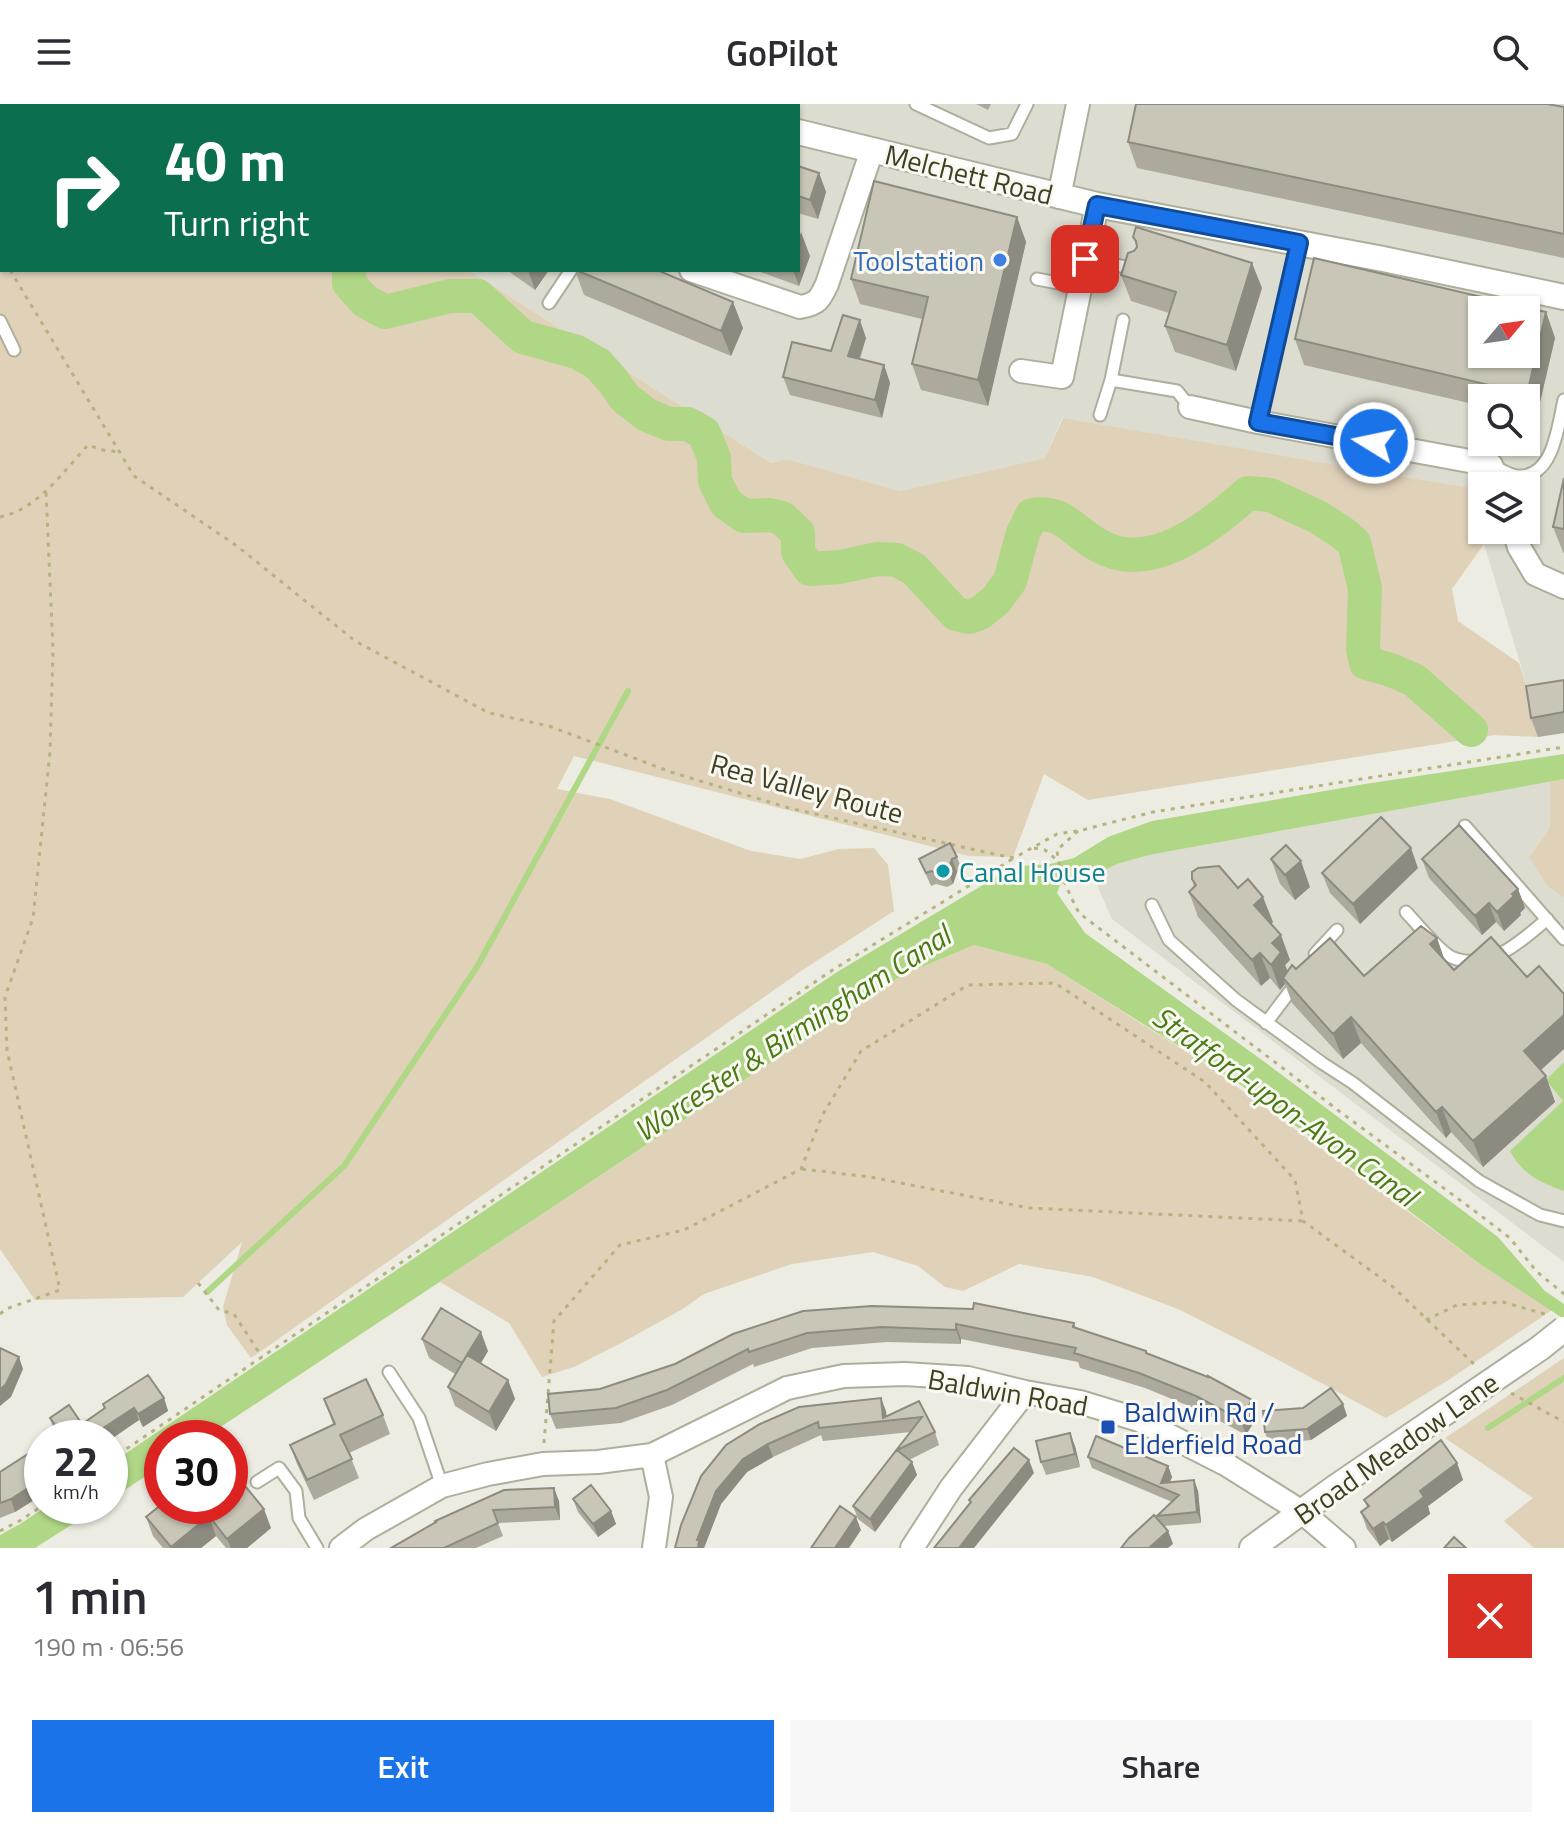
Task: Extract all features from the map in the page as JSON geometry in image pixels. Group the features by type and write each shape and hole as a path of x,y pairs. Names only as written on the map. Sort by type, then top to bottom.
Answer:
{"street":[{"path":"1059,197 1078,104"},
{"name":"Melchett Road","path":"800,132 1059,197 1564,297"},
{"path":"697,272 800,307 820,300 872,150"},
{"path":"1021,371 1062,377 1097,205"},
{"path":"1190,407 1491,465 1494,472"},
{"path":"1518,544 1535,574 1564,587"},
{"name":"Broad Meadow Lane","path":"1252,1548 1540,1348 1555,1322"},
{"name":"Baldwin Road","path":"341,1548 366,1529 442,1486 543,1464 598,1462 652,1455 787,1388 844,1376 905,1374 968,1378 1080,1402 1139,1420 1227,1465 1302,1512 1344,1548"},
{"path":"912,1548 951,1488 1025,1392"},
{"path":"652,1455 661,1497 654,1548"}],"lane":[{"path":"916,104 989,138 1012,134 1027,104"},
{"path":"1258,422 1299,243"},
{"path":"1085,259 1138,270"},
{"path":"549,303 570,272"},
{"path":"1037,279 1079,287"},
{"path":"1100,415 1111,380 1123,320"},
{"path":"0,321 14,350"},
{"path":"1111,380 1177,391 1190,407"},
{"path":"1491,465 1516,476 1541,468 1553,448 1564,400"},
{"path":"1465,826 1564,939"},
{"path":"1152,905 1169,940 1236,1000 1353,1083 1479,1181 1540,1215 1564,1221"},
{"path":"1406,912 1449,956 1465,961 1485,960 1518,945 1547,919"},
{"path":"1266,1023 1337,930"},
{"path":"389,1372 419,1418 442,1486"},
{"path":"257,1482 279,1468 296,1491 299,1518 317,1548"}],"path":[{"name":"Rea Valley Route","path":"11,272 134,476 237,546 355,641 489,713 549,726 671,772 789,808 1014,858"},
{"path":"0,517 15,514 46,491 88,445 120,453"},
{"path":"0,1314 6,1309 60,1290 7,1050 5,997 33,918 50,752 53,650 46,491"},
{"path":"128,1448 834,969 1057,834 1153,812 1564,747"},
{"path":"1078,831 1057,850 1066,885 1079,913 1510,1238 1536,1271 1564,1294"},
{"path":"1032,848 1045,850 1058,861"},
{"path":"801,1169 822,1116 861,1051 968,985 1055,983 1205,1082 1295,1180 1303,1221"},
{"path":"543,1464 554,1321 620,1245 684,1230 801,1169 870,1177 1029,1208 1303,1221 1393,1287 1492,1381"},
{"path":"198,1283 219,1310 234,1314 262,1357"},
{"path":"1426,1320 1457,1305 1503,1302 1555,1322"},
{"path":"1516,1396 1564,1422"},
{"path":"0,1531 24,1518"}],"shaded area":[{"path":"800,104 1564,104 1564,733 1538,737 1533,706 1484,544 1540,544 1540,472 1468,472 1468,487 1062,418 1045,458 900,491 787,459 771,463 471,272 800,272"},
{"path":"0,272 471,272 771,463 787,459 900,491 1045,458 1063,418 1468,487 1468,544 1484,544 1452,589 1458,621 1519,663 1533,706 1538,737 1494,735 1088,800 1044,774 1013,857 969,856 574,756 557,789 610,799 751,851 800,859 839,849 874,848 888,865 894,911 804,969 251,1358 227,1325 223,1307 242,1242 183,1297 35,1300 0,1249"},
{"path":"1564,779 1564,898 1547,886 1529,857 1550,828 1550,781"},
{"path":"1550,781 1550,828 1529,857 1547,886 1564,898 1564,1262 1112,919 1093,876 1117,864 1149,855"},
{"path":"974,945 1047,964 1207,1065 1480,1264 1552,1310 1386,1418 1178,1309 1093,1277 1019,1264 963,1291 945,1287 918,1266 873,1252 792,1264 704,1294 623,1342 574,1367 542,1377 509,1323 440,1282 903,975"},
{"path":"1564,1358 1564,1548 1534,1548 1504,1521 1533,1498 1445,1438"}],"water":[{"path":"1564,754 1564,779 1149,855 1117,864 1093,876 1072,880 1060,885 1057,893 1085,933 1262,1060 1498,1237 1545,1291 1564,1304 1564,1319 1480,1264 1241,1085 1047,964 974,945 903,975 231,1420 175,1420 837,972 998,876 1019,866 1050,864 1074,858 1108,837 1152,821"},
{"path":"1564,1062 1564,1191 1532,1177 1510,1151 1563,1101 1546,1080"},
{"path":"144,1441 144,1477 128,1488 128,1452"},
{"path":"24,1521 24,1524 73,1524 35,1548 0,1548 0,1535"}],"building":[{"path":"1136,104 1547,104 1564,107 1564,234 1128,142"},
{"path":"800,167 819,173 810,200 800,197"},
{"path":"874,181 1017,217 978,380 912,364 928,297 851,279"},
{"path":"1136,227 1252,263 1227,345 1165,326 1176,292 1121,275 1128,253 1137,247 1133,237"},
{"path":"1314,258 1477,296 1468,296 1468,368 1533,368 1529,384 1485,384 1295,339"},
{"path":"581,272 662,272 733,302 721,331"},
{"path":"1540,311 1546,312 1540,338"},
{"path":"843,315 860,320 848,356 884,365 875,400 783,377 792,342 831,351"},
{"path":"1564,478 1564,529 1553,527"},
{"path":"1564,680 1564,712 1531,718 1526,686"},
{"path":"1381,817 1411,848 1353,904 1322,873"},
{"path":"1459,825 1518,889 1497,912 1489,903 1475,916 1422,859"},
{"path":"950,843 957,857 952,859 948,871 942,874 926,873 919,859"},
{"path":"1286,845 1301,861 1285,875 1271,859"},
{"path":"1219,866 1238,888 1248,879 1263,897 1254,905 1281,935 1272,943 1281,952 1271,965 1260,953 1252,960 1189,892 1196,885 1192,872 1198,868"},
{"path":"1421,926 1437,938 1430,944 1454,970 1491,937 1527,977 1539,966 1564,994 1564,1015 1524,1051 1546,1076 1473,1141 1442,1107 1436,1112 1351,1017 1333,1034 1283,978 1292,965 1296,969 1330,938 1364,976"},
{"path":"974,1303 1074,1323 1073,1327 1208,1376 1252,1400 1241,1420 1196,1396 1139,1373 1074,1353 1076,1348 956,1324 956,1330 882,1327 807,1333 749,1352 748,1349 667,1390 616,1408 550,1414 548,1394 600,1389 675,1364 733,1334 803,1311 872,1306 973,1309"},
{"path":"441,1308 481,1332 462,1363 422,1339"},
{"path":"0,1348 19,1357 0,1390"},
{"path":"467,1355 508,1380 489,1412 448,1387"},
{"path":"148,1375 164,1398 138,1414 134,1408 116,1420 88,1420 105,1408 103,1404"},
{"path":"366,1379 383,1415 340,1435 352,1459 307,1480 290,1445 335,1424 324,1399"},
{"path":"1331,1388 1343,1404 1307,1429 1265,1432 1263,1411 1303,1408"},
{"path":"881,1398 883,1418 919,1401 935,1432 897,1450 912,1462 870,1519 853,1506 922,1417 819,1428 818,1422 768,1444 743,1459 716,1491 697,1540 698,1548 675,1548 701,1476 726,1445 760,1424 799,1407"},
{"path":"69,1405 79,1420 52,1420 50,1418"},
{"path":"1070,1433 1075,1454 1041,1462 1036,1441"},
{"path":"1096,1436 1168,1466 1161,1483 1194,1480 1197,1512 1157,1516 1179,1495 1088,1457"},
{"path":"1441,1440 1457,1463 1420,1491 1424,1497 1386,1525 1383,1522 1373,1529 1361,1512 1369,1506 1364,1500"},
{"path":"1014,1448 1029,1460 959,1548 934,1548 971,1502 969,1500"},
{"path":"24,1457 24,1491 0,1503 0,1472"},
{"path":"591,1485 611,1511 593,1524 573,1499"},
{"path":"554,1488 555,1507 493,1510 498,1523 444,1548 391,1548 435,1521 504,1490"},
{"path":"248,1490 264,1509 248,1522"},
{"path":"840,1506 856,1517 835,1548 811,1548"},
{"path":"1154,1515 1168,1531 1149,1548 1121,1548 1129,1538"},
{"path":"152,1524 199,1524 171,1547"},
{"path":"215,1524 246,1524 227,1539"},
{"path":"1454,1537 1466,1548 1444,1548"}],"waterway":[{"path":"349,272 349,283 365,301 385,312 450,296 478,296 523,337 577,352 598,364 625,398 647,415 669,424 688,424 704,433 714,458 715,481 726,503 744,516 782,518 798,533 798,552 810,569 840,567 877,559 897,560 914,569 956,614 969,617 980,613 996,600 1010,581 1023,533 1032,515 1060,518 1096,544 1116,553 1137,555 1177,544 1197,533 1248,493 1270,495 1318,517 1354,543 1365,588 1363,649 1366,663 1414,680 1471,730"},
{"path":"207,1292 344,1166 477,967 628,691"},
{"path":"1488,1428 1564,1378"}],"place":[{"name":"Toolstation","path":"1000,260"},
{"name":"Canal House","path":"943,871"},
{"name":"Baldwin Rd / Elderfield Road","path":"1108,1427"}],"route":[{"path":"1085,259 1097,205 1299,243 1258,422 1374,443"}],"water label":[{"name":"Worcester & Birmingham Canal","path":"792,1033"},
{"name":"Stratford-upon-Avon Canal","path":"1285,1106"}]}
